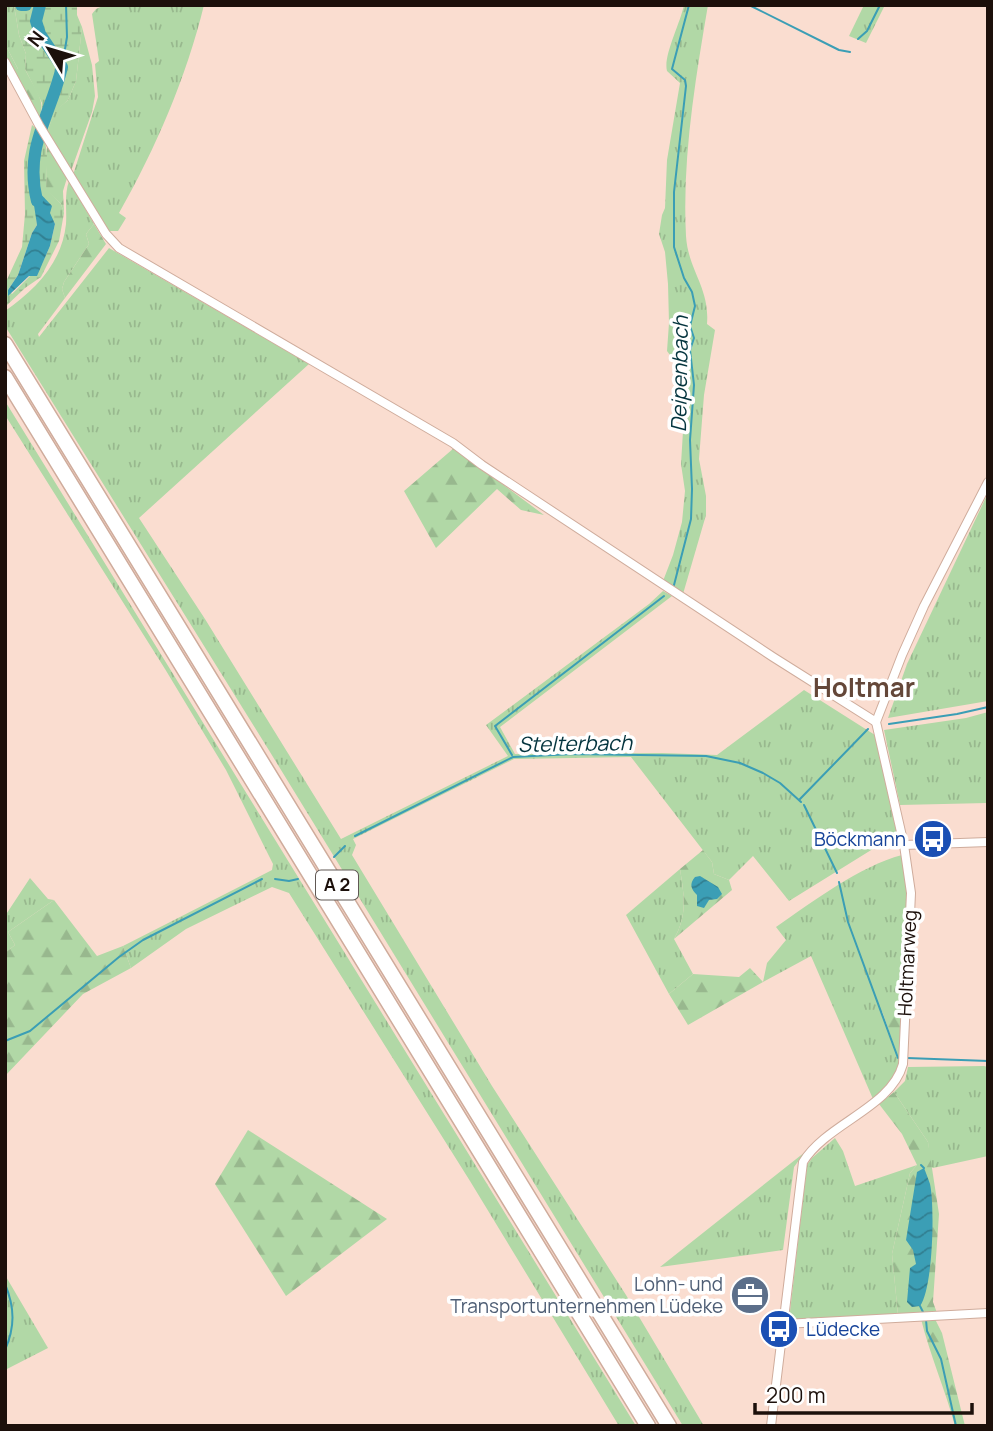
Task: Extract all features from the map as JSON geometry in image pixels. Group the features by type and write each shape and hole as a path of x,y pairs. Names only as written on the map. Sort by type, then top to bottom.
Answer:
{"highway":[{"name":"A 2","path":"5,344 669,1426"},
{"name":"A 2","path":"5,377 648,1426"}],"street":[{"path":"5,62 106,234 119,248 453,443 703,611 876,722 924,606 988,482"},
{"name":"Holtmarweg","path":"771,1426 803,1162 815,1147 890,1088 900,1074 903,1063 911,893 904,845 876,722"},
{"path":"904,845 988,842"},
{"path":"784,1324 988,1313"}],"green space":[{"path":"5,5 14,5 19,35 26,54 25,69 18,69 5,44"},
{"path":"14,5 77,5 77,15 82,27 76,81 68,100 55,112 47,132 39,118 42,103 25,69 26,54 19,35"},
{"path":"105,5 204,5 169,112 119,213 126,218 118,231 108,231 73,175 98,97 95,64 99,61 92,14"},
{"path":"684,5 708,5 691,120 685,207 688,248 705,300 707,324 715,330 704,395 699,459 706,496 706,515 683,594 663,581 682,522 685,491 681,464 686,382 682,371 667,351 668,284 665,252 659,234 665,208 667,160 680,83 667,71 666,65"},
{"path":"864,5 885,5 866,43 849,36"},
{"path":"82,27 92,65 95,96 71,171 47,132 55,111 68,100 76,81"},
{"path":"5,44 18,69 25,69 38,94 42,106 39,118 5,58"},
{"path":"32,125 39,131 46,146 46,189 61,204 64,213 59,241 41,277 5,307 5,284 22,247 25,214 24,161","holes":["34,187 55,224 42,264 12,294 8,290 18,275 37,225"]},
{"path":"47,146 67,178 63,191 64,213 61,204 46,190"},
{"path":"69,181 94,224 86,234 89,244 64,282 62,289 65,298 38,334 39,337 109,248 309,364 139,518 341,839 508,756 486,725 663,591 672,596 500,727 515,754 717,755 804,690 875,735 897,834 789,901 753,856 729,880 714,874 712,862 631,757 514,759 353,839 356,845 352,855 492,1086 626,1295 704,1426 683,1426 5,326 5,311 36,285 59,251 66,224"},
{"path":"94,224 106,244 65,298 62,289 64,282 89,244 86,234"},
{"path":"5,401 636,1426 619,1426 470,1181 289,893 272,887 186,929 131,968 123,946 272,870 273,864 226,770 5,415"},
{"path":"454,448 544,515 521,510 497,489 436,548 404,491"},
{"path":"988,493 988,701 888,718 907,664"},
{"path":"988,712 988,837 987,803 900,805 884,730 966,718"},
{"path":"703,850 712,862 714,874 729,880 732,890 674,939 683,913 684,896 680,869"},
{"path":"902,855 907,890 903,1011 882,1012 900,1063 891,1084 873,1099 811,956 763,982 767,963 786,940 776,927 853,876"},
{"path":"680,869 684,896 683,913 674,939 693,974 669,994 626,915"},
{"path":"30,878 48,899 54,900 8,932 15,945 5,953 5,916"},
{"path":"54,900 97,956 123,946 131,968 83,994 5,1076 5,953 15,945 8,932"},
{"path":"750,968 763,982 688,1025 669,994 693,974 739,977"},
{"path":"882,1011 903,1011 900,1063"},
{"path":"908,1067 988,1067 988,1156 933,1168 930,1166 928,1142 894,1092 905,1081"},
{"path":"894,1092 928,1142 939,1214 933,1302 937,1313 898,1315 892,1254 910,1173 917,1165 902,1134 879,1104"},
{"path":"248,1130 387,1219 286,1296 215,1184"},
{"path":"835,1138 843,1151 855,1186 917,1165 910,1173 892,1254 898,1315 789,1320 807,1165"},
{"path":"805,1152 794,1167 783,1250 660,1267"},
{"path":"5,1275 48,1348 5,1370"},
{"path":"921,1319 935,1319 942,1333 965,1426 955,1426"}],"water":[{"path":"34,187 52,206 50,213 55,224 50,246 37,276 29,276 8,296 8,290 18,275 37,225 32,192"},
{"path":"700,876 718,887 722,894 717,899 709,900 704,908 697,906 697,895 692,886 695,877"},
{"path":"924,1168 932,1195 930,1266 924,1297 920,1306 912,1307 907,1302 910,1268 916,1264 913,1250 906,1240 917,1172"}],"waterway":[{"path":"21,5 26,5"},
{"path":"37,201 34,182 36,148 62,67 40,34 36,21 40,5"},
{"path":"62,67 67,37 66,5"},
{"name":"Deipenbach","path":"674,585 691,519 692,489 690,440 694,385 690,350 694,338 690,326 695,306 674,247 674,192 686,86 685,80 672,69 689,5"},
{"name":"Deipenbach","path":"749,5 839,50 850,52"},
{"name":"Deipenbach","path":"858,39 867,31 880,5"},
{"name":"Deipenbach","path":"512,755 495,726 664,596"},
{"path":"889,724 988,707"},
{"path":"800,799 868,729"},
{"name":"Stelterbach","path":"355,836 513,757 573,754 706,756 740,763 763,773 780,783 801,802"},
{"name":"Stelterbach","path":"804,805 837,873"},
{"name":"Stelterbach","path":"334,857 345,846"},
{"name":"Stelterbach","path":"5,1041 30,1031 143,940 262,879"},
{"name":"Stelterbach","path":"275,879 298,879"},
{"name":"Stelterbach","path":"839,882 848,922 898,1058"},
{"name":"Stelterbach","path":"907,1058 988,1061"},
{"path":"921,1165 924,1168"},
{"path":"5,1284 11,1301 12,1317 11,1333 5,1350"},
{"path":"920,1306 923,1312"},
{"path":"926,1320 927,1331 941,1359 956,1426"}],"place":[{"name":"Böckmann","path":"933,839"},
{"name":"Lohn- und Transportunternehmen Lüdeke","path":"750,1295"},
{"name":"Lüdecke","path":"779,1329"}],"district":[{"name":"Holtmar","path":"864,688"}]}
